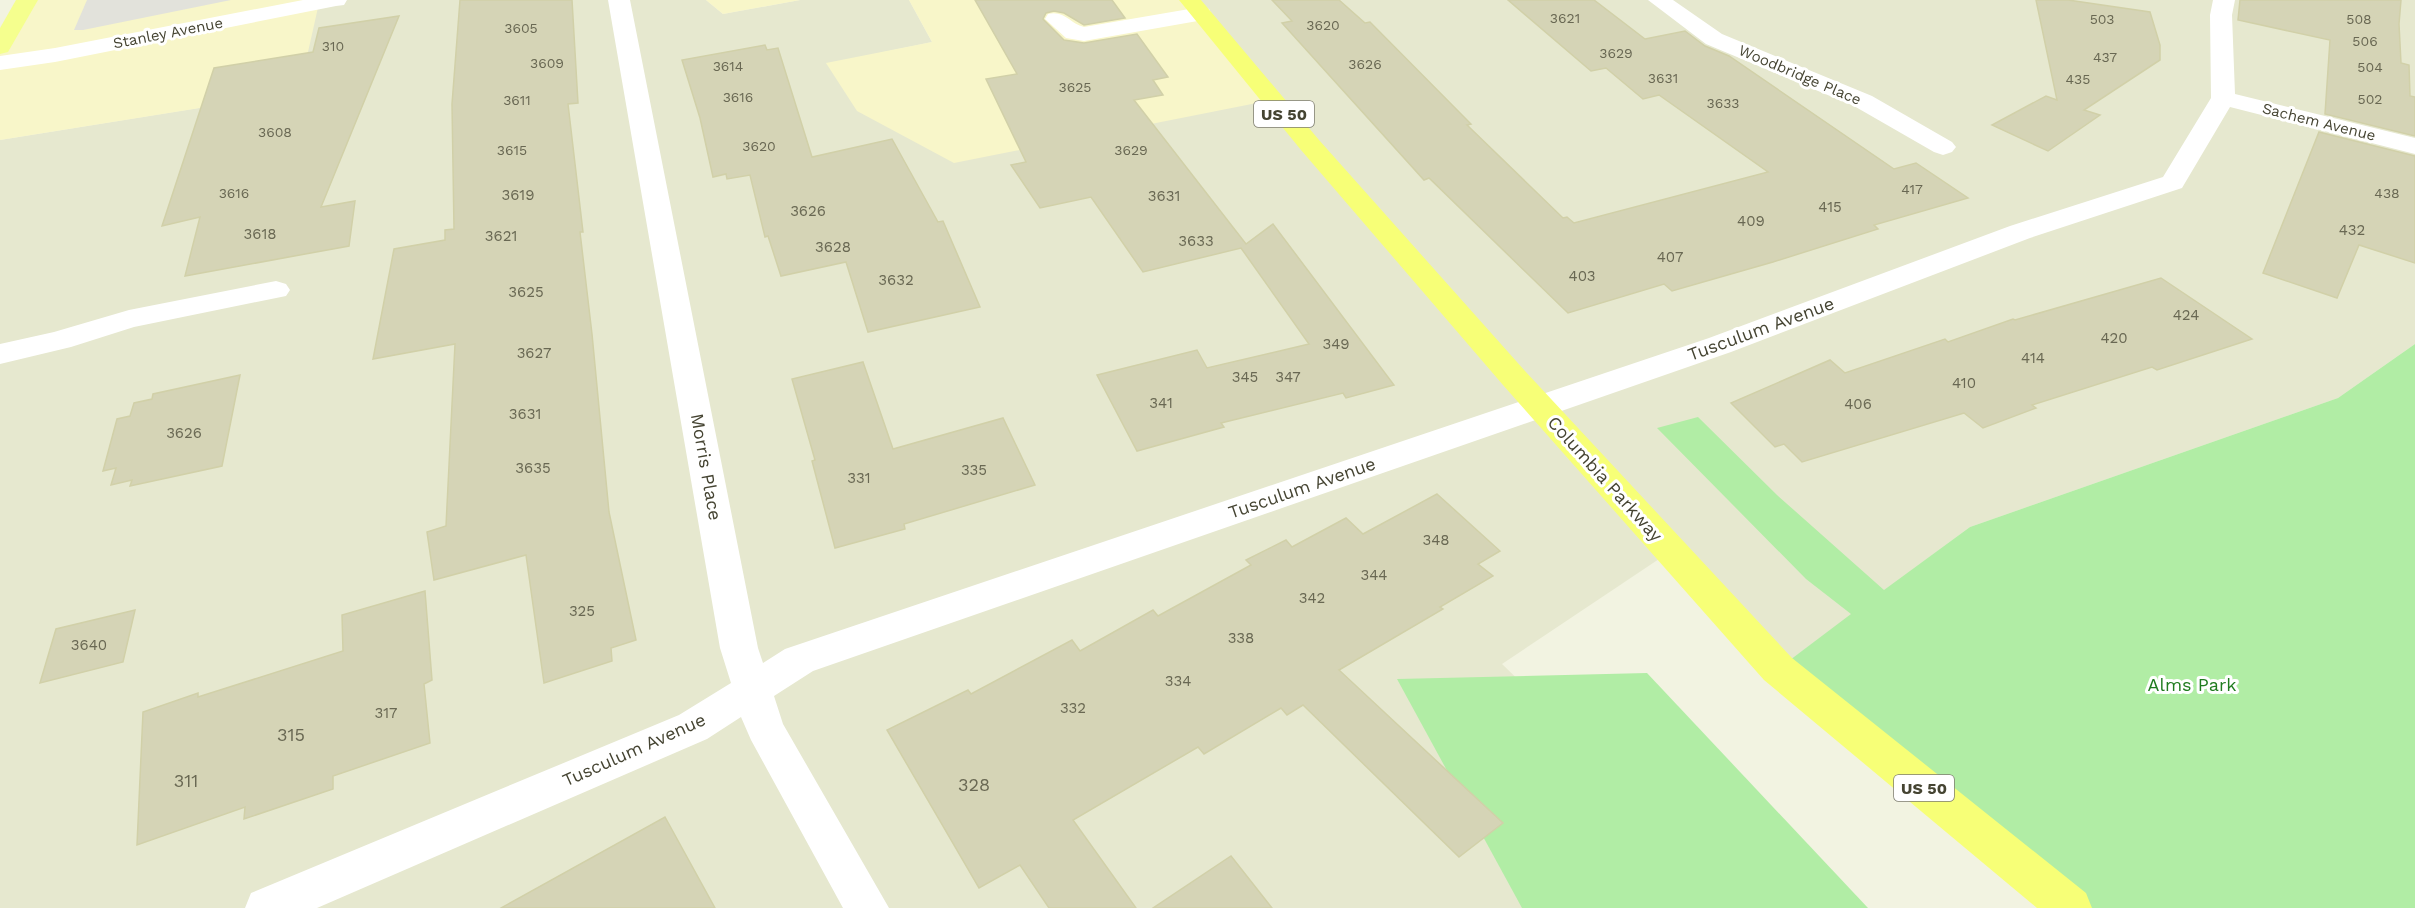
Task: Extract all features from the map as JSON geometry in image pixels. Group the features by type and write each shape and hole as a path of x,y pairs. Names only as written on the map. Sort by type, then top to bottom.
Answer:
{"highway":[{"name":"Columbia Parkway","path":"1195,7 1311,145 1539,406 1778,669 2070,908"}],"main road":[{"path":"0,47 27,0"}],"street":[{"name":"Stanley Avenue","path":"0,63 55,55 336,0"},
{"name":"Morris Place","path":"619,0 739,648 765,728 867,908"},
{"name":"Woodbridge Place","path":"1659,0 1714,39 1863,101 1943,147"},
{"path":"2223,98 2221,15 2224,0"},
{"path":"1056,19 1074,33 1084,34 1195,7"},
{"name":"Tusculum Avenue","path":"267,908 693,727 799,660 1720,345 2020,232 2173,182 2223,98"},
{"name":"Sachem Avenue","path":"2223,98 2415,146"},
{"path":"0,354 60,340 129,319 276,290"}],"shaded area":[{"path":"27,0 330,0 319,3 299,92 0,140 0,47"},
{"path":"87,0 231,0 74,30"},
{"path":"336,0 706,0 723,14 800,0 909,0 932,42 826,64 1190,0 2415,0 2415,344 2338,398 1970,527 1778,669 1671,551 1502,664 1753,908 0,908 0,140 298,92 315,4"},
{"path":"706,0 800,0 723,14"},
{"path":"909,0 1189,0 1272,100 954,163 857,111 826,63 932,42"}],"green space":[{"name":"Alms Park","path":"2415,344 2415,908 2068,908 1778,669 1851,614 1806,579 1657,428 1698,417 1777,495 1884,590 1970,527 2338,398"},
{"path":"1647,673 1868,908 1522,908 1397,679"}],"building":[{"path":"460,0 572,0 578,103 568,104 583,232 580,232 609,512 636,640 611,648 612,661 544,683 526,555 434,580 427,532 446,526 455,344 373,359 394,249 445,240 445,230 454,229 452,104"},
{"path":"975,0 1112,0 1125,18 1084,25 1064,13 1054,11 1046,13 1043,19 1064,40 1084,43 1137,34 1168,77 1153,80 1163,95 1134,100 1246,244 1273,224 1394,385 1346,398 1343,393 1221,423 1224,427 1137,451 1097,375 1197,350 1207,368 1309,344 1241,248 1143,272 1091,197 1040,208 1011,165 1026,162 986,79 1017,74"},
{"path":"1272,0 1339,0 1365,23 1370,22 1471,124 1467,125 1563,218 1567,217 1574,223 1768,172 1659,95 1643,99 1606,68 1591,71 1508,0 1594,0 1645,39 1685,31 1705,46 1729,56 1894,169 1916,163 1968,198 1874,225 1878,229 1773,262 1672,291 1664,284 1568,313 1429,178 1424,180 1282,23 1292,21"},
{"path":"2036,0 2068,0 2150,12 2160,45 2160,60 2084,110 2100,115 2048,151 1992,125 2046,96 2057,100"},
{"path":"2240,0 2401,0 2399,24 2401,63 2409,65 2410,96 2415,97 2415,136 2325,114 2330,40 2238,20"},
{"path":"399,16 321,207 355,201 349,246 185,276 200,217 162,226 214,68 313,52 319,28"},
{"path":"765,45 767,50 778,48 812,157 892,139 938,222 943,221 980,307 868,332 846,262 781,276 768,236 765,237 750,175 727,179 726,174 713,177 700,118 682,60"},
{"path":"2319,132 2415,156 2415,263 2359,245 2337,298 2263,273"},
{"path":"2161,278 2252,339 2157,370 2152,367 2032,405 2036,408 1983,428 1964,413 1802,462 1784,444 1775,447 1731,403 1830,360 1845,373 1945,339 1948,342 2013,319"},
{"path":"863,362 893,449 1003,418 1035,485 904,524 905,529 835,548 812,461 815,460 792,379"},
{"path":"240,375 222,466 130,486 132,480 111,485 116,468 103,471 117,419 130,416 134,403 152,399 153,394"},
{"path":"1437,494 1500,551 1478,564 1493,576 1440,607 1443,609 1339,670 1503,823 1459,857 1303,705 1287,715 1281,708 1204,754 1198,747 1073,820 1136,908 1049,908 1020,865 979,888 887,730 968,690 971,694 1072,640 1080,651 1153,610 1158,616 1251,565 1246,560 1286,540 1292,547 1346,518 1363,534"},
{"path":"425,591 432,680 424,684 430,743 333,776 333,789 244,819 245,807 137,845 143,712 198,693 198,697 343,651 342,615"},
{"path":"135,610 123,662 40,683 56,629"},
{"path":"665,817 715,908 501,908"},
{"path":"1231,856 1272,908 1153,908"}]}
